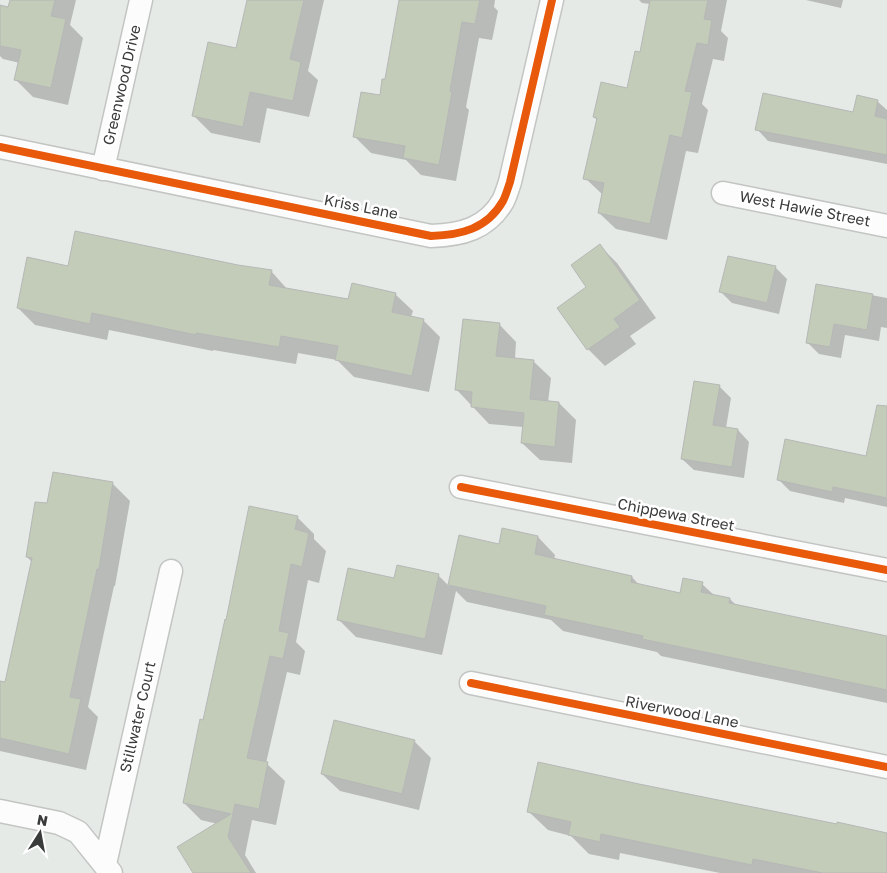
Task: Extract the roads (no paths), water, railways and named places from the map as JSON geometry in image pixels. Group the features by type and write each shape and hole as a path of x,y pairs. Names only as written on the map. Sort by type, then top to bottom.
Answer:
{"street":[{"name":"Greenwood Drive","path":"103,169 142,0"},
{"name":"Kriss Lane","path":"0,147 431,236 452,236 472,230 490,217 503,201 510,182 552,0"},
{"name":"West Hawie Street","path":"723,193 887,226"},
{"name":"Chippewa Street","path":"461,487 887,570"},
{"name":"Stillwater Court","path":"108,868 171,571"},
{"name":"Riverwood Lane","path":"471,683 887,767"},
{"path":"0,811 58,823 78,832 108,868"}]}
